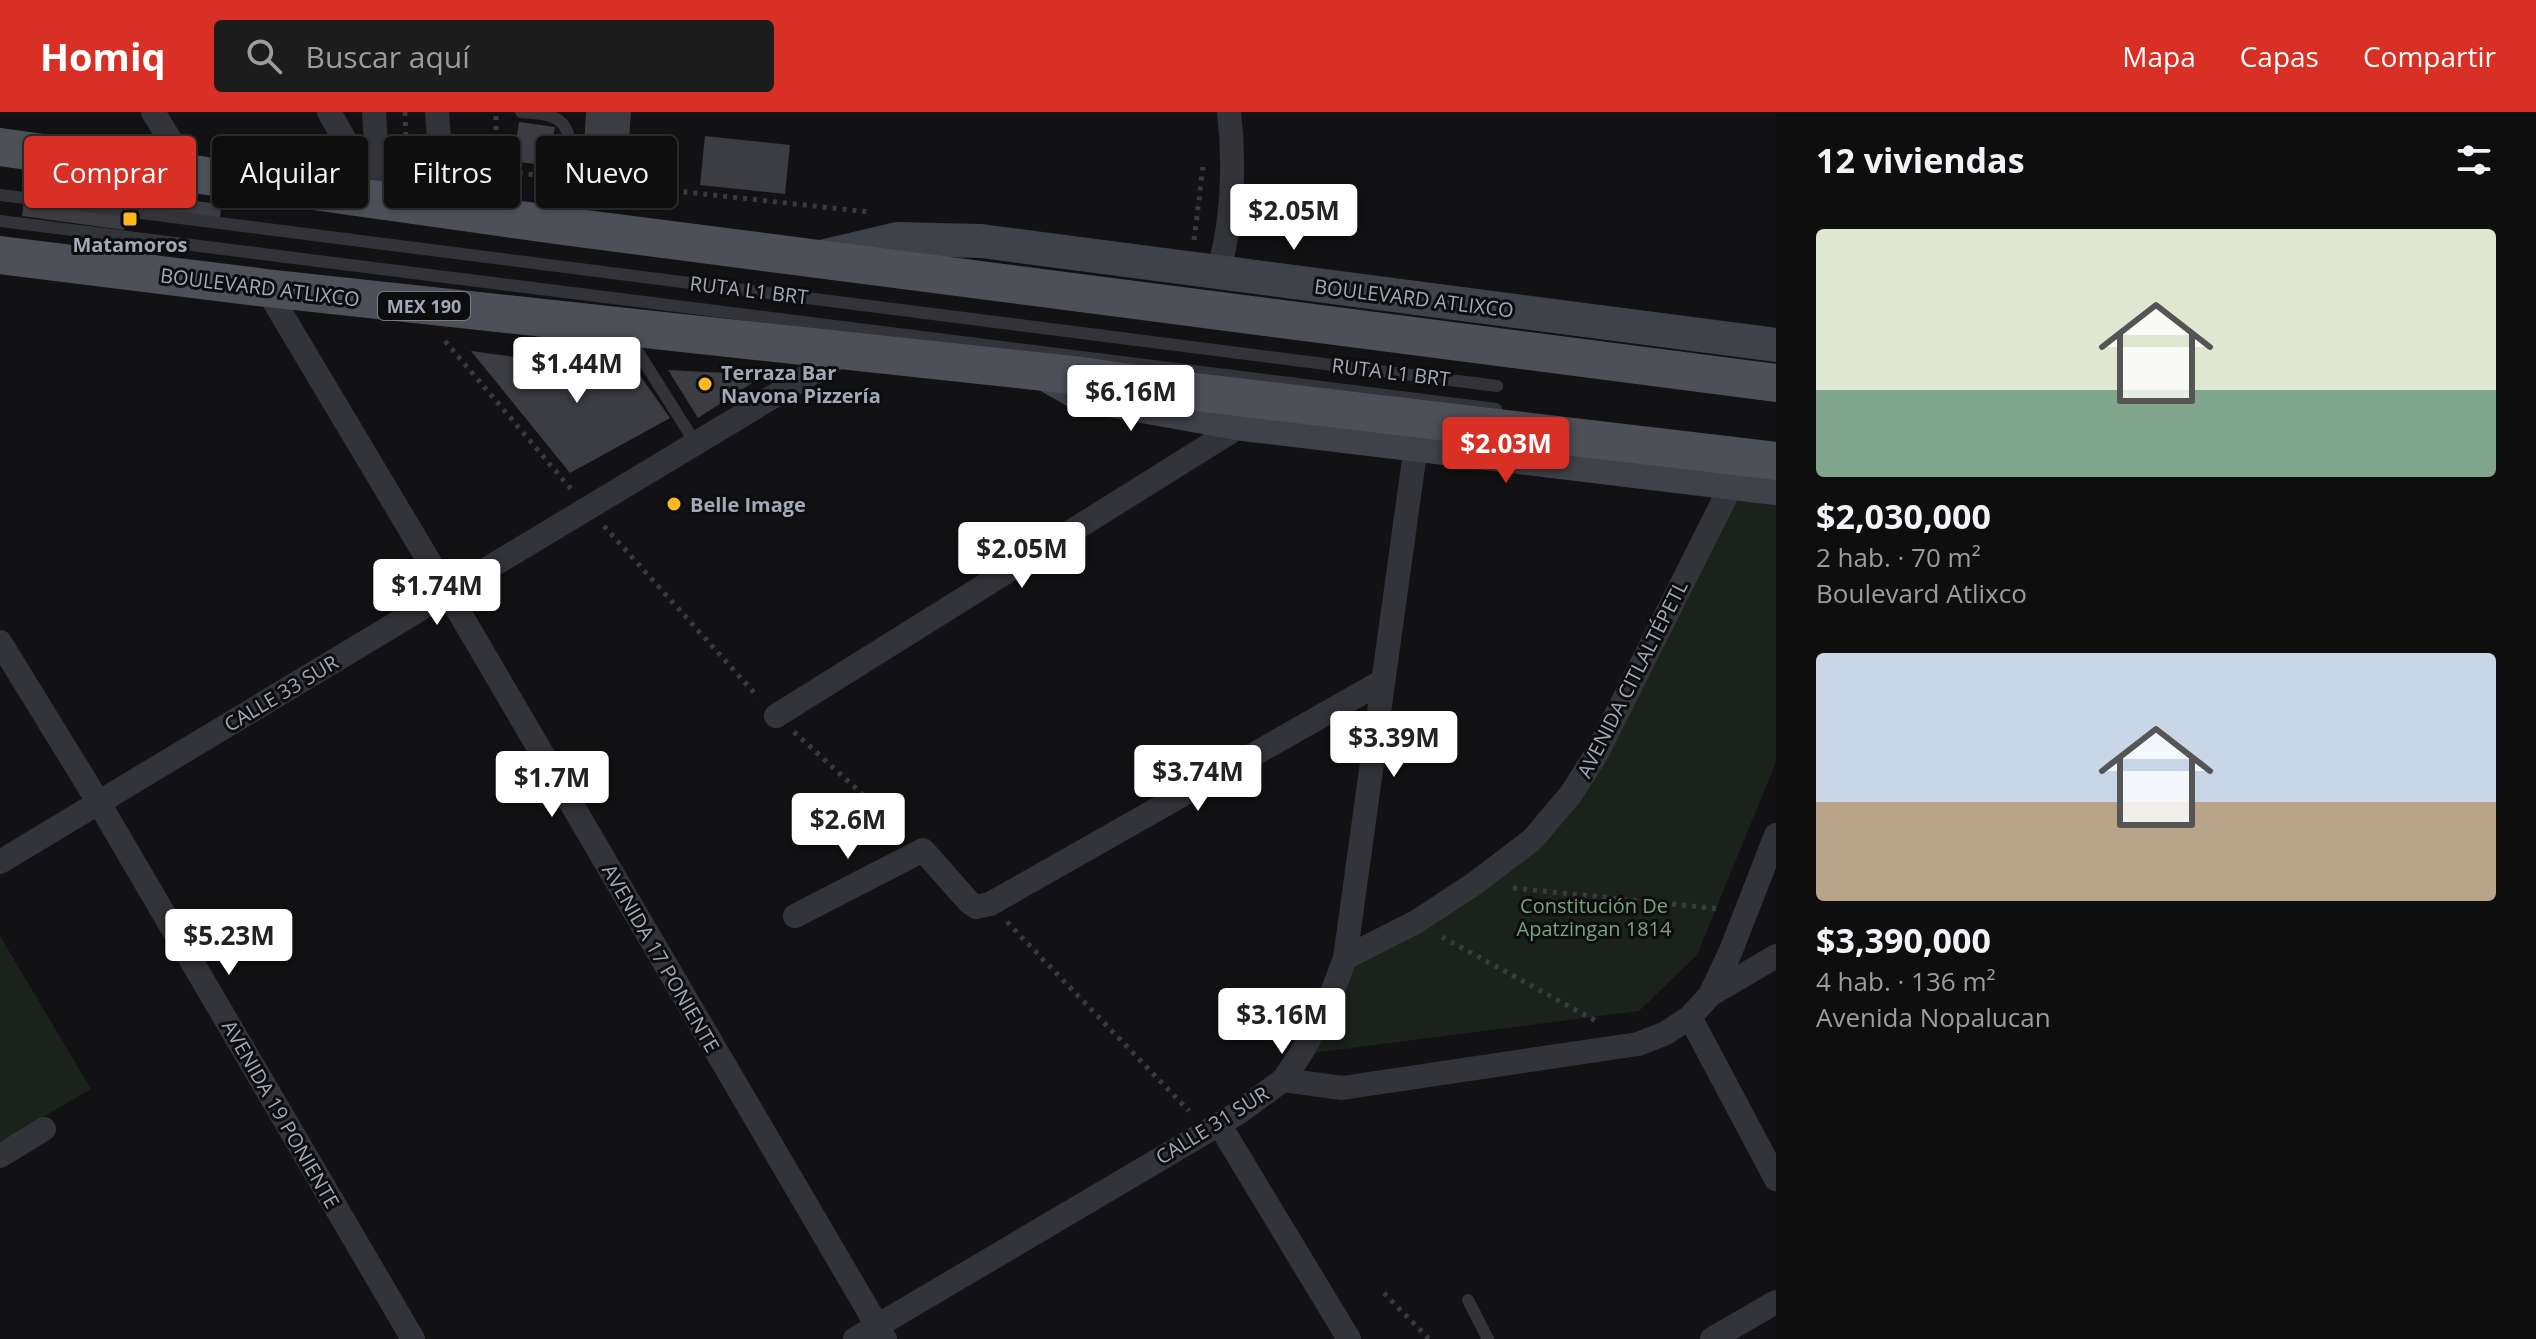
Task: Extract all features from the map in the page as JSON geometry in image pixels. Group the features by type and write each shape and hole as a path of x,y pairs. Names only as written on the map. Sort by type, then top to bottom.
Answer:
{"main road":[{"name":"BOULEVARD ATLIXCO","path":"0,147 24,150"},
{"name":"BOULEVARD ATLIXCO","path":"196,176 455,212 1776,383"},
{"name":"BOULEVARD ATLIXCO","path":"815,258 897,239 981,241 1220,262 1776,345"},
{"name":"BOULEVARD ATLIXCO","path":"0,255 266,288 849,351 1776,461"},
{"name":"BOULEVARD ATLIXCO","path":"1044,374 1082,395 1243,424 1776,488"}],"street":[{"path":"153,112 168,136"},
{"path":"329,112 379,200"},
{"path":"374,112 379,200"},
{"path":"437,112 439,136"},
{"path":"1220,262 1234,156 1229,112"},
{"path":"454,208 455,212"},
{"name":"AVENIDA 17 PONIENTE","path":"266,288 881,1333"},
{"name":"CALLE 33 SUR","path":"0,862 849,351"},
{"path":"776,716 1243,424"},
{"path":"1283,1080 1304,1050 1327,1007 1345,958 1416,445"},
{"name":"AVENIDA CITLALTÉPETL","path":"1345,958 1416,922 1474,884 1533,839 1571,794 1597,753 1733,482"},
{"name":"AVENIDA 19 PONIENTE","path":"0,642 99,803 413,1339"},
{"path":"795,916 923,850 969,902 976,907 990,904 1383,681"},
{"path":"1710,995 1747,912 1776,835"},
{"name":"CALLE 31 SUR","path":"855,1339 881,1333 1219,1124 1283,1080 1342,1088 1638,1044 1666,1033 1690,1017 1710,995 1776,956"},
{"path":"1690,1017 1776,1179"},
{"path":"1219,1124 1349,1339"},
{"path":"0,1156 44,1129"},
{"path":"1719,1337 1776,1302"}],"lane":[{"path":"521,112 560,119 567,127 569,136"},
{"name":"RUTA L1 BRT","path":"0,195 1497,386"},
{"path":"563,226 564,208"},
{"name":"RUTA L1 BRT","path":"0,221 1496,409"},
{"path":"622,327 696,444"},
{"path":"1468,1300 1488,1339"}],"path":[{"path":"405,112 406,136"},
{"path":"496,112 496,136"},
{"path":"1204,162 1192,249 1220,262"},
{"path":"677,191 879,214"},
{"path":"444,341 588,509 776,716 923,850"},
{"path":"1474,884 1747,912"},
{"path":"990,904 1190,1113"},
{"path":"1416,922 1638,1044"},
{"path":"1384,1293 1429,1339"}],"green space":[{"name":"Constitución De Apatzingan 1814","path":"1735,491 1776,498 1776,762 1697,955 1639,1011 1305,1054 1341,974 1558,822"},
{"path":"0,936 91,1089 0,1142"}],"building":[{"path":"586,112 631,112 629,136 585,136"},
{"path":"519,122 555,127 553,136 536,136 536,164 520,162 520,136 517,136"},
{"path":"705,136 790,145 785,194 700,185"},
{"path":"24,199 24,208 90,208 126,213 124,230 22,216"},
{"path":"196,201 212,203 212,208 221,208 220,219 135,208 196,208"},
{"path":"471,351 639,374 670,418 570,473"},
{"path":"668,370 747,374 752,383 698,418"}],"place":[{"name":"Matamoros","path":"130,219"},
{"name":"Terraza Bar Navona Pizzería","path":"705,384"},
{"name":"Belle Image","path":"674,504"}]}
